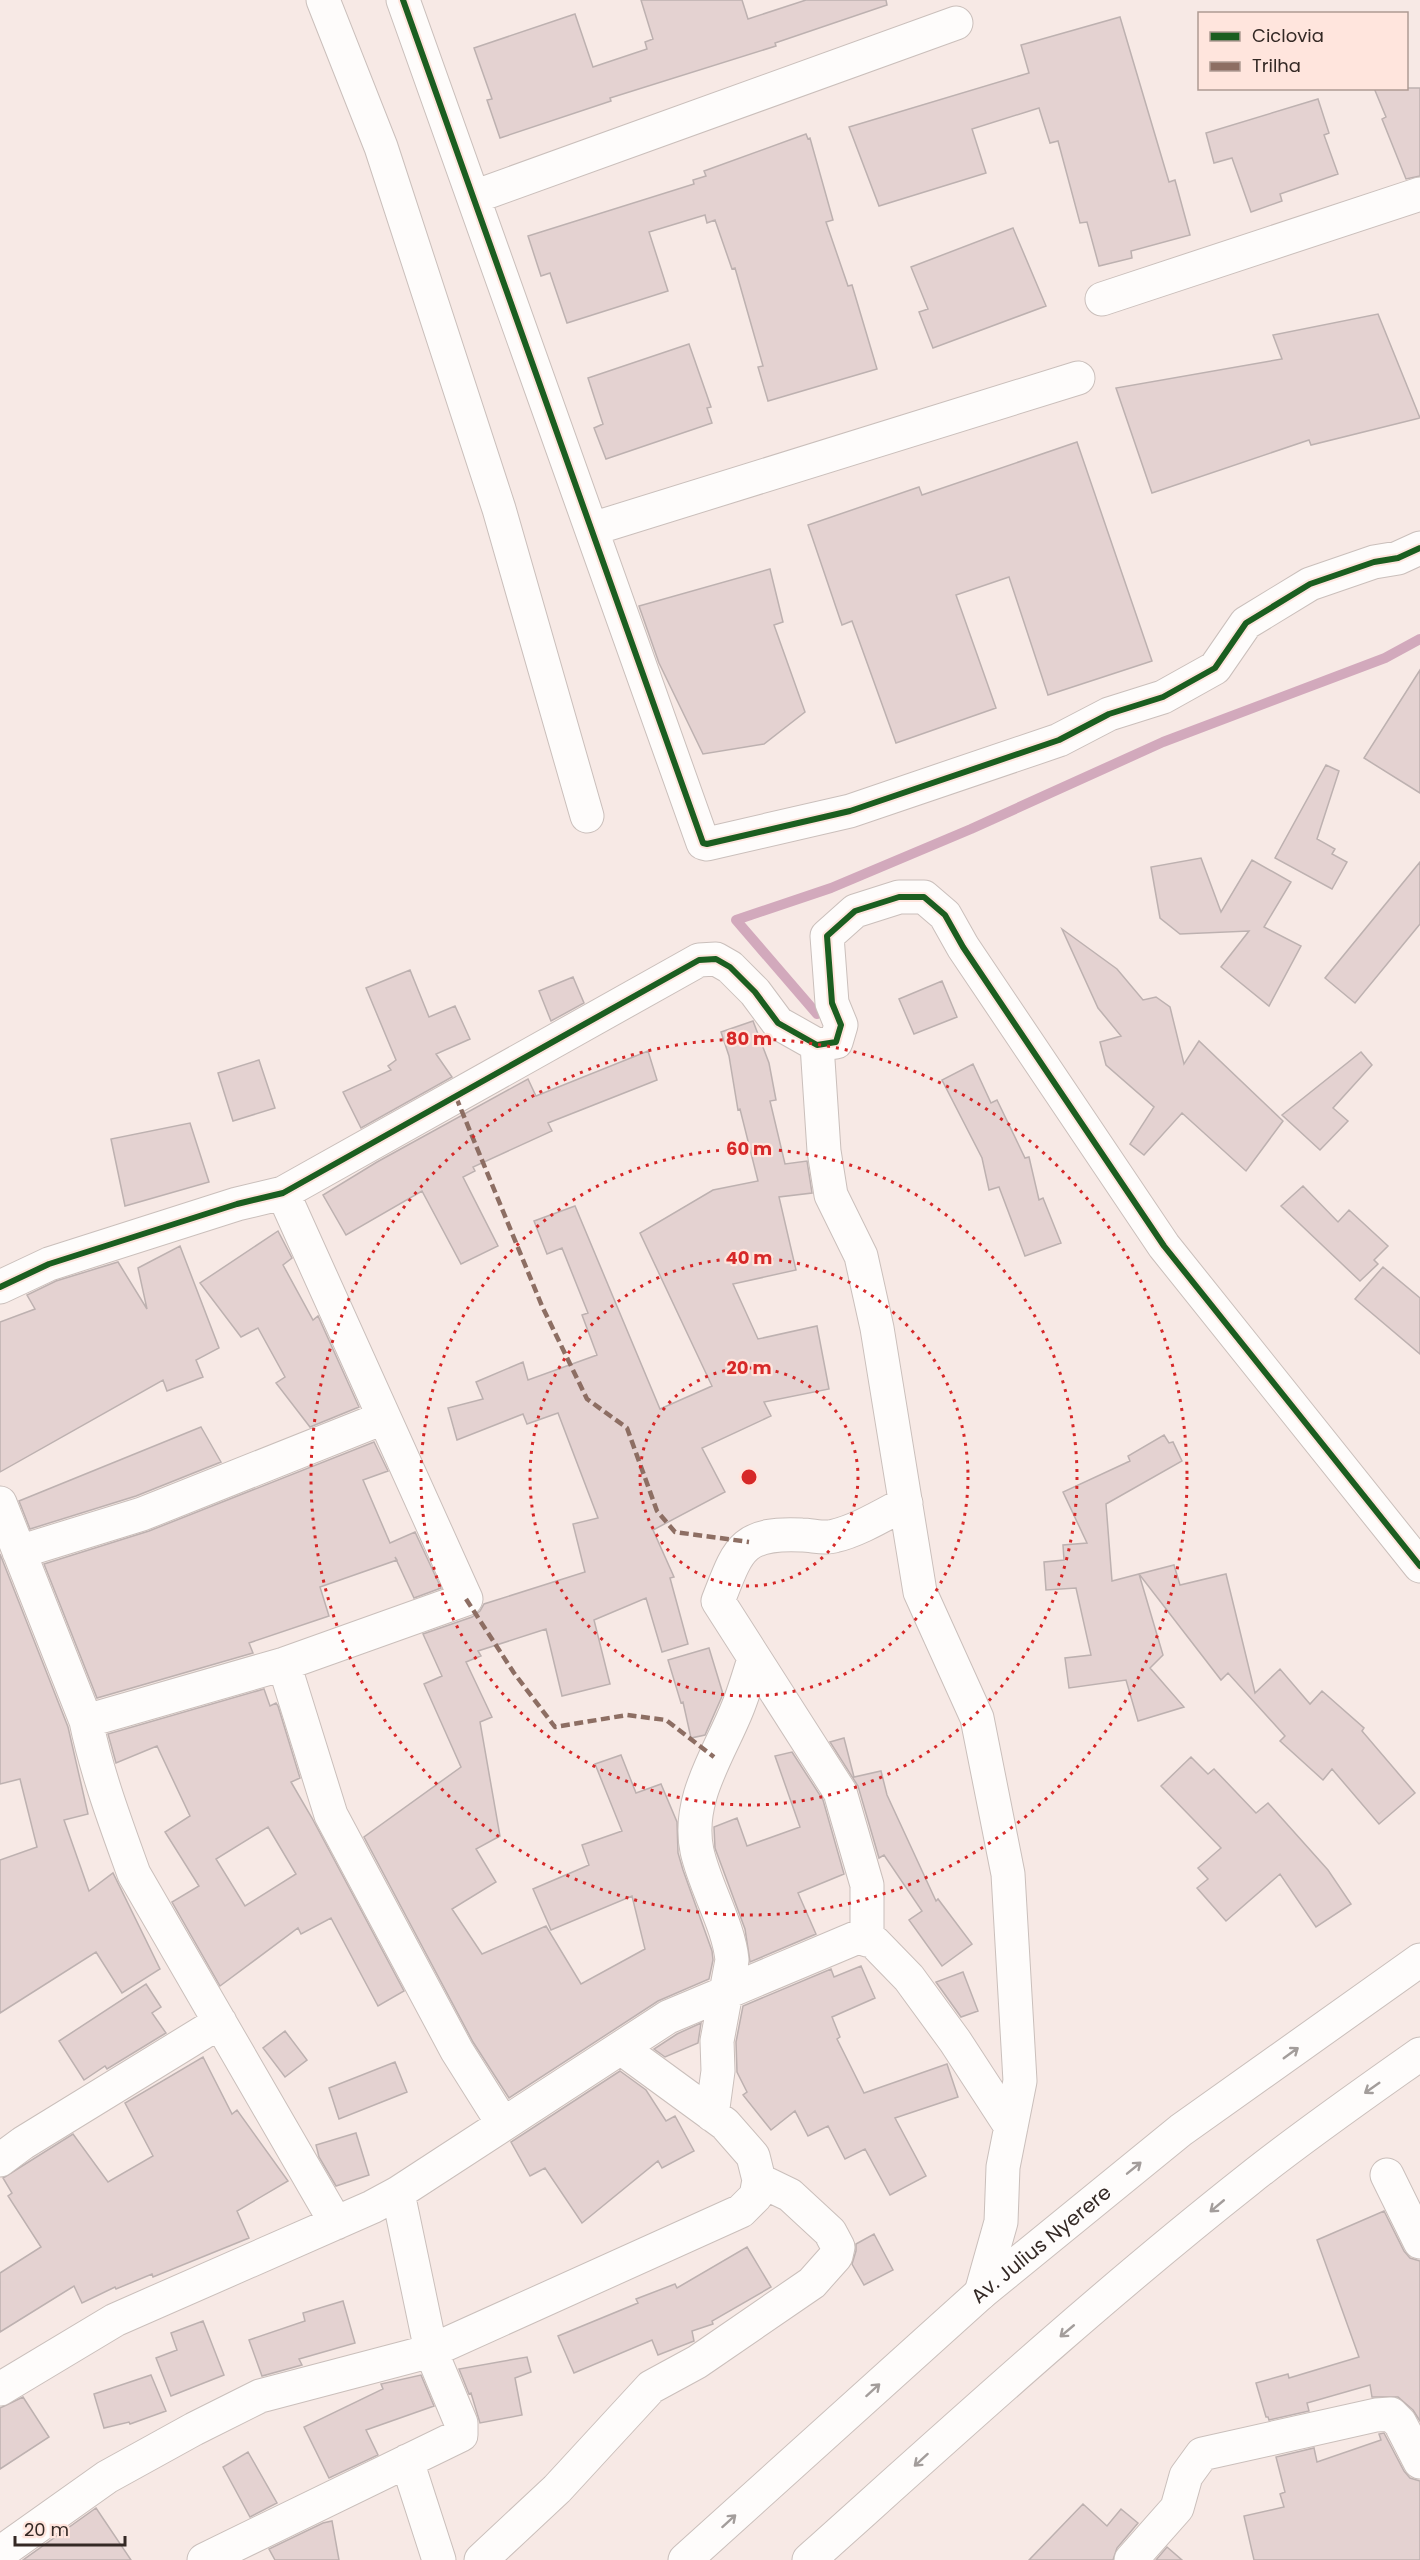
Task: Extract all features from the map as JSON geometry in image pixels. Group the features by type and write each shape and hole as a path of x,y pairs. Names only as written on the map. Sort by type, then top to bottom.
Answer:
{"street":[{"path":"323,0 381,147 500,509 588,816"},
{"path":"403,0 700,837 707,844 850,811 1059,740 1109,714 1163,697 1215,668 1246,623 1310,584 1374,562 1398,558 1420,548"},
{"path":"474,197 956,23"},
{"path":"1102,299 1420,194"},
{"path":"592,529 1078,378"},
{"path":"0,1287 50,1264 237,1204 283,1193 699,960 716,958 730,967 755,992 778,1023 817,1045 836,1042 841,1025 832,1003 827,936 855,911 899,897 924,897 945,915 963,947 1164,1246 1420,1566"},
{"path":"817,1045 824,1151 831,1195 861,1256 878,1328 921,1592 977,1718 1008,1874 1020,2081 1003,2167 1001,2222 981,2293"},
{"path":"86,1721 284,1664 466,1599 283,1193"},
{"path":"19,1552 142,1514 383,1418"},
{"path":"0,1503 86,1721 106,1795 134,1874 336,2223"},
{"path":"867,1940 867,1885 840,1792 718,1601 733,1564 749,1542 762,1537 799,1534 833,1537 906,1503"},
{"path":"712,2115 718,2072 717,2041 732,1960 731,1947 711,1898 697,1850 694,1817 710,1766 738,1708 754,1659"},
{"path":"284,1664 331,1815 457,2051 503,2124"},
{"path":"0,2389 115,2320 399,2193 668,2017 858,1937 873,1942 909,1978 955,2041 1011,2127"},
{"name":"Av. Julius Nyerere","path":"685,2560 981,2293 1181,2130 1420,1960"},
{"path":"0,2160 23,2143 220,2022"},
{"path":"0,2553 107,2477 260,2396 431,2351 741,2211 756,2196 759,2180 753,2156 725,2124 621,2048"},
{"path":"809,2560 1044,2350 1246,2181 1311,2131 1420,2054"},
{"path":"1387,2175 1420,2242"},
{"path":"481,2560 557,2489 651,2387 697,2362 812,2283 836,2256 838,2247 830,2232 790,2195 759,2180"},
{"path":"204,2560 461,2435 462,2429 431,2351 399,2193"},
{"path":"1131,2560 1177,2508 1186,2476 1202,2454 1377,2415 1391,2414 1400,2423 1420,2462"},
{"path":"407,2461 439,2560"}],"building":[{"path":"641,0 742,0 748,19 806,0 886,0 887,5 775,43 776,46 610,98 611,101 500,138 487,100 492,99 474,48 575,14 593,67 647,49 645,42 653,39"},
{"path":"1120,17 1169,182 1175,180 1190,235 1131,251 1132,258 1099,266 1087,222 1080,223 1058,141 1050,143 1039,108 972,129 986,173 879,206 849,127 1029,73 1021,45"},
{"path":"1420,88 1420,176 1406,179 1382,119 1386,117 1375,90"},
{"path":"1318,99 1329,133 1324,135 1338,174 1280,194 1282,201 1251,212 1232,158 1214,163 1206,133"},
{"path":"806,134 808,139 810,138 833,220 826,222 848,286 852,285 877,369 768,401 758,367 763,366 735,268 732,269 715,220 707,223 705,215 649,232 668,291 567,323 550,273 541,276 528,236 694,184 693,180 706,176 704,171"},
{"path":"1013,228 1046,306 933,348 919,312 928,309 911,267"},
{"path":"1378,314 1420,418 1311,445 1309,440 1152,493 1116,388 1282,359 1273,335"},
{"path":"689,344 711,407 707,408 712,423 606,459 594,428 603,424 588,378"},
{"path":"1077,442 1152,661 1048,695 1009,577 956,595 996,708 896,743 852,621 842,625 808,525 919,487 922,495"},
{"path":"770,569 783,622 774,625 805,712 764,744 703,754 659,663 639,606"},
{"path":"1420,670 1420,793 1364,758"},
{"path":"1326,765 1339,771 1317,839 1335,849 1332,854 1347,862 1332,889 1275,858"},
{"path":"1201,858 1221,912 1252,860 1291,882 1264,927 1301,946 1269,1006 1221,967 1249,931 1180,934 1160,918 1151,867"},
{"path":"1420,862 1420,924 1355,1003 1325,978"},
{"path":"1062,929 1117,969 1143,1000 1156,997 1170,1007 1184,1064 1199,1041 1283,1121 1246,1171 1182,1113 1144,1155 1130,1144 1154,1107 1106,1065 1100,1042 1121,1036 1098,1008"},
{"path":"410,970 429,1017 455,1006 470,1039 436,1054 452,1077 361,1128 343,1092 391,1070 388,1066 396,1060 366,988"},
{"path":"573,977 584,1003 551,1021 539,991"},
{"path":"942,981 957,1017 914,1034 899,999"},
{"path":"753,1021 769,1063 776,1100 770,1101 785,1164 807,1161 812,1193 779,1197 796,1270 733,1284 758,1339 817,1326 829,1389 764,1402 771,1416 702,1448 725,1492 653,1530 674,1577 670,1578 688,1644 662,1652 646,1598 594,1620 610,1684 562,1696 546,1629 478,1651 481,1656 466,1662 492,1717 480,1722 500,1836 476,1849 496,1882 452,1909 482,1954 546,1926 581,1984 645,1949 632,1896 551,1930 533,1889 589,1865 582,1845 622,1831 595,1764 621,1755 636,1793 661,1784 677,1822 678,1853 712,1951 713,1960 709,1979 658,2001 509,2098 473,2042 364,1837 461,1767 424,1684 442,1676 423,1634 472,1617 480,1611 484,1604 585,1572 573,1524 598,1518 558,1413 527,1424 523,1414 457,1440 448,1408 483,1399 476,1382 523,1362 528,1380 597,1355 582,1315 588,1313 562,1248 547,1254 534,1221 575,1206 660,1409 712,1386 640,1233 713,1190 758,1181 740,1109 738,1110 729,1056 721,1032"},
{"path":"648,1051 657,1080 548,1123 552,1131 473,1167 475,1171 463,1177 498,1246 461,1264 422,1191 346,1235 323,1195 377,1162 528,1079 536,1096"},
{"path":"1361,1052 1372,1065 1333,1108 1348,1121 1320,1150 1282,1115"},
{"path":"259,1060 275,1108 233,1121 218,1073"},
{"path":"973,1064 991,1103 997,1100 1025,1158 1029,1157 1039,1200 1043,1198 1061,1243 1025,1256 999,1187 989,1190 982,1158 942,1080"},
{"path":"190,1123 209,1182 125,1206 111,1139"},
{"path":"1303,1186 1338,1222 1349,1210 1388,1246 1374,1260 1378,1264 1360,1281 1281,1206"},
{"path":"278,1231 292,1258 283,1265 313,1320 318,1316 359,1407 310,1427 276,1383 285,1377 258,1328 241,1337 200,1283"},
{"path":"180,1246 219,1348 196,1360 203,1377 167,1391 163,1380 0,1472 0,1322 35,1309 27,1295 56,1281 118,1262 147,1309 138,1268"},
{"path":"1383,1267 1420,1298 1420,1354 1355,1299"},
{"path":"201,1427 221,1462 136,1496 30,1529 19,1501"},
{"path":"1164,1435 1169,1443 1173,1442 1182,1461 1106,1504 1112,1581 1139,1574 1163,1655 1150,1668 1184,1707 1138,1721 1126,1680 1069,1688 1065,1658 1091,1655 1076,1588 1046,1590 1044,1562 1064,1560 1063,1545 1087,1543 1063,1492 1130,1461 1128,1456"},
{"path":"374,1442 388,1471 363,1480 390,1543 415,1532 441,1588 414,1598 396,1560 320,1587 329,1616 249,1643 253,1653 97,1698 44,1564 149,1531"},
{"path":"0,1554 68,1727 88,1814 64,1820 89,1891 113,1873 160,1969 122,1993 96,1952 0,2013 0,1860 37,1847 20,1779 0,1784"},
{"path":"1174,1565 1180,1585 1226,1574 1255,1693 1280,1669 1310,1704 1322,1691 1364,1728 1362,1731 1415,1793 1379,1824 1332,1769 1323,1780 1280,1741 1285,1736 1228,1673 1221,1680 1139,1574"},
{"path":"709,1648 723,1694 705,1735 691,1738 683,1702 681,1703 668,1660"},
{"path":"264,1689 270,1706 276,1703 278,1706 300,1778 291,1782 404,1991 378,2006 331,1918 301,1934 298,1928 220,1986 172,1902 199,1886 165,1832 190,1816 157,1746 116,1763 108,1734","holes":["268,1827 296,1874 245,1906 216,1859"]},
{"path":"844,1738 854,1777 881,1771 887,1795 936,1901 938,1899 972,1944 942,1966 909,1920 922,1911 884,1855 879,1858 858,1786 830,1742"},
{"path":"792,1752 823,1800 844,1874 798,1893 816,1934 750,1962 745,1929 715,1848 714,1827 737,1818 747,1846 800,1827 775,1756"},
{"path":"1191,1757 1208,1774 1214,1769 1256,1813 1268,1803 1328,1870 1351,1904 1316,1927 1280,1874 1226,1921 1197,1888 1208,1879 1198,1868 1221,1848 1161,1786"},
{"path":"861,1966 875,1998 832,2017 840,2037 837,2039 864,2093 947,2064 958,2097 895,2118 926,2176 890,2195 865,2149 845,2159 828,2126 808,2136 795,2111 771,2130 743,2095 747,2092 737,2072 736,2042 743,2006 831,1969 834,1977"},
{"path":"963,1972 978,2011 961,2017 936,1982"},
{"path":"146,1984 161,2007 152,2013 166,2033 107,2069 105,2066 84,2080 59,2041"},
{"path":"701,2023 698,2043 665,2057 654,2049 677,2034"},
{"path":"285,2031 307,2060 285,2077 263,2048"},
{"path":"203,2057 232,2114 237,2110 288,2181 237,2211 249,2238 153,2277 152,2274 116,2289 115,2287 82,2303 74,2286 0,2332 0,2273 41,2247 8,2196 12,2193 3,2178 73,2134 108,2182 153,2156 125,2103"},
{"path":"395,2062 407,2092 339,2119 329,2088"},
{"path":"620,2071 646,2090 666,2121 675,2116 694,2151 662,2168 658,2161 582,2223 545,2168 530,2176 511,2142"},
{"path":"356,2133 369,2175 336,2186 319,2157 316,2145"},
{"path":"1384,2211 1404,2251 1410,2258 1420,2261 1420,2421 1413,2410 1398,2397 1372,2397 1370,2385 1307,2403 1309,2411 1269,2420 1266,2417 1256,2383 1288,2374 1289,2378 1359,2357 1317,2240"},
{"path":"874,2234 893,2270 864,2285 852,2264 856,2244"},
{"path":"747,2247 771,2287 712,2321 713,2324 692,2331 694,2341 658,2355 652,2340 574,2373 558,2336 638,2303 636,2299 675,2284 677,2288"},
{"path":"343,2301 355,2343 299,2359 302,2365 262,2376 249,2340 305,2321 303,2313"},
{"path":"203,2321 224,2375 171,2396 156,2358 177,2350 171,2333"},
{"path":"527,2357 531,2372 515,2378 522,2415 480,2423 471,2393 469,2394 459,2369"},
{"path":"151,2375 166,2411 130,2424 129,2422 104,2428 94,2394"},
{"path":"421,2375 434,2406 366,2430 378,2455 329,2478 304,2427 383,2389 381,2384"},
{"path":"23,2397 49,2437 0,2469 0,2408"},
{"path":"1384,2433 1404,2471 1410,2478 1420,2481 1420,2560 1254,2560 1244,2516 1284,2507 1280,2494 1285,2492 1276,2457 1314,2448 1317,2462 1381,2440 1379,2434"},
{"path":"248,2452 277,2503 250,2517 223,2467"},
{"path":"1083,2504 1107,2526 1121,2509 1138,2523 1117,2548 1113,2560 1029,2560"},
{"path":"96,2508 131,2560 23,2560"},
{"path":"332,2521 339,2560 275,2560 269,2549 323,2523"},
{"path":"1167,2547 1182,2560 1156,2560"}],"waterway":[{"path":"817,1014 736,920 831,888 971,829 1163,742 1385,658 1420,639"}],"marked path":[{"path":"456,1097 542,1306 587,1399 627,1428 657,1511 675,1532 749,1542"},
{"path":"466,1599 514,1673 555,1727 627,1715 666,1720 714,1757"}],"cycle path":[{"path":"403,0 703,843 707,844 850,811 1059,740 1109,714 1163,697 1215,668 1246,623 1310,584 1374,562 1398,558 1420,548"},
{"path":"0,1287 49,1264 237,1204 283,1193 699,960 716,959 730,967 755,992 778,1023 817,1045 836,1042 841,1025 832,1003 827,936 855,911 899,897 924,897 945,915 963,947 1164,1246 1420,1566"}]}
